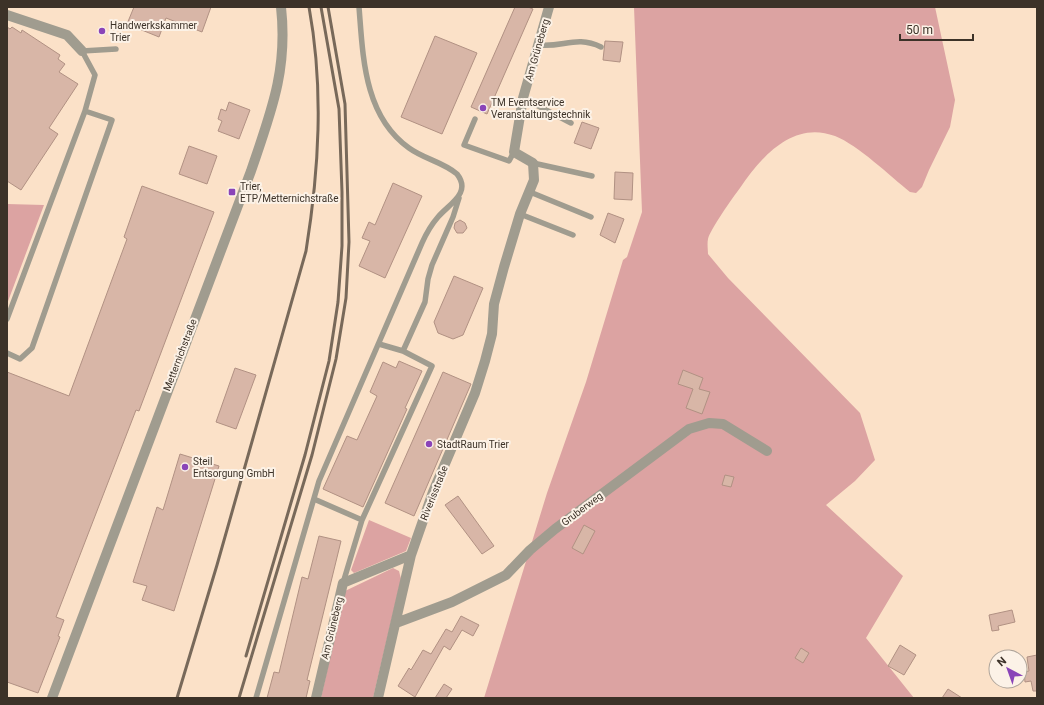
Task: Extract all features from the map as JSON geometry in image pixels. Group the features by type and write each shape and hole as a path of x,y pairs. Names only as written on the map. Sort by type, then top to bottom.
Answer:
{"street":[{"name":"Metternichstraße","path":"52,698 251,170 272,110 283,58 281,7"},
{"name":"Am Grüneberg","path":"514,152 523,98 550,7"},
{"path":"7,15 67,35 82,51"},
{"path":"514,152 533,163 534,180 519,218"},
{"name":"Riverisstraße","path":"378,698 411,555 433,492 475,393 489,349 496,298 519,218"},
{"name":"Gruberweg","path":"396,623 452,602 506,575 530,550 555,529 688,429 709,423 723,424 767,451"},
{"name":"Am Grüneberg","path":"316,698 343,583 411,555"}],"lane":[{"path":"359,7 366,73 371,92 384,122 394,135 411,150 457,174 462,186 453,217 432,265 428,279 425,302 403,351"},
{"path":"538,45 550,46 582,41 601,47"},
{"path":"7,320 85,111 95,75 82,51 116,49"},
{"path":"523,98 571,123"},
{"path":"7,353 20,358 32,348 112,120 85,111"},
{"path":"475,119 464,145 509,161 514,152"},
{"path":"533,163 592,176"},
{"path":"530,192 591,217"},
{"path":"256,698 319,481 430,228 439,216 460,195"},
{"path":"519,218 573,235"},
{"path":"343,583 347,564 362,520 432,366 403,351 378,344"},
{"path":"314,499 362,520"}],"shaded area":[{"path":"634,7 935,7 955,100 950,127 922,187 916,193 910,192 864,153 844,140 820,132 805,133 792,137 780,144 768,154 748,176 713,228 708,239 708,254 728,278 860,413 875,460 855,481 826,505 903,576 866,638 914,698 484,698 547,493 586,382 623,260 627,257 642,212"},
{"path":"7,204 44,205 7,304"},
{"path":"369,520 411,538 406,551 354,573 351,570"},
{"path":"393,568 399,571 401,579 373,698 321,698 345,591"}],"building":[{"path":"134,7 211,7 202,32 166,18 159,37 127,24"},
{"path":"515,7 528,7 533,9 487,114 471,107"},
{"path":"7,27 10,29 12,27 21,33 22,30 60,55 58,59 65,64 59,72 78,84 49,128 58,134 21,190 7,181"},
{"path":"435,36 477,53 442,134 401,117"},
{"path":"605,41 623,42 620,62 603,60"},
{"path":"229,102 250,110 239,139 218,131 222,121 218,119 221,109 226,111"},
{"path":"582,122 599,128 591,149 574,143"},
{"path":"189,146 217,156 207,184 179,174"},
{"path":"615,172 633,173 632,200 614,199"},
{"path":"393,183 422,196 385,278 359,266 370,241 362,238 369,222 375,225"},
{"path":"142,186 214,212 139,411 136,410 56,617 64,620 58,636 60,637 38,693 7,682 7,372 69,396 127,239 124,237"},
{"path":"608,213 624,219 615,243 600,235"},
{"path":"460,220 465,223 467,228 463,233 457,233 454,228 455,223"},
{"path":"454,276 483,288 463,335 453,339 438,333 434,322"},
{"path":"399,361 422,371 405,408 407,409 363,507 323,489 347,436 357,440 377,396 370,392 383,362 396,368"},
{"path":"235,368 256,375 236,429 216,422"},
{"path":"683,370 703,378 699,389 710,392 702,414 686,408 693,389 678,384"},
{"name":"StadtRaum Trier","path":"443,372 471,384 414,516 385,503"},
{"path":"180,454 219,466 174,611 142,600 147,586 133,582 157,507 163,510"},
{"path":"725,475 734,477 731,487 722,485"},
{"path":"458,496 494,546 482,554 445,505"},
{"path":"584,525 595,531 583,554 572,548"},
{"path":"319,536 341,541 307,680 310,681 306,698 267,698 274,672 279,673 302,577 308,579"},
{"path":"1012,610 1015,622 998,626 999,630 992,631 989,615"},
{"path":"461,616 479,625 473,636 462,630 450,650 444,646 415,697 398,686 409,668 411,670 423,650 431,654 446,629 452,632"},
{"path":"900,645 916,655 904,675 888,666"},
{"path":"801,648 809,653 803,663 795,658"},
{"path":"1037,655 1037,691 1033,691 1031,681 1028,682 1028,657"},
{"path":"444,684 452,689 446,698 435,698"},
{"path":"948,689 962,698 942,698"}],"railway":[{"path":"177,698 217,565 306,251 317,160 318,129 317,68 309,7"},
{"path":"246,656 305,455 329,361 338,302 342,246 339,109 321,7"},
{"path":"239,698 312,455 336,359 346,298 349,242 345,104 328,7"}],"place":[{"name":"Handwerkskammer Trier","path":"102,31"},
{"name":"TM Eventservice Veranstaltungstechnik","path":"483,108"},
{"name":"Trier, ETP/Metternichstraße","path":"232,192"},
{"name":"StadtRaum Trier","path":"429,444"},
{"name":"Steil Entsorgung GmbH","path":"185,467"}]}
